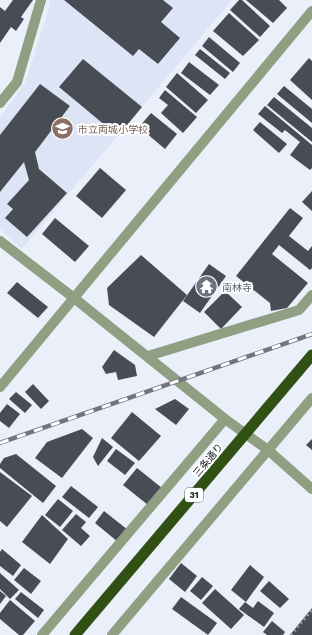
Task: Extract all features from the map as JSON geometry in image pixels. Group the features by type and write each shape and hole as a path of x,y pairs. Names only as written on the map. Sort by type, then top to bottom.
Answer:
{"highway":[{"name":"三条通り","path":"75,635 312,355"}],"street":[{"path":"0,103 17,82 41,0"},
{"path":"0,387 312,11"},
{"path":"0,241 148,356 225,419 268,450 312,489"},
{"path":"148,356 299,310 312,295"},
{"path":"112,635 312,398"},
{"path":"42,635 225,419"}],"path":[{"path":"291,635 312,610"}],"shaded area":[{"name":"市立両城小学校","path":"50,0 232,0 22,249 0,229 0,118 25,83 49,8"}],"building":[{"path":"13,0 33,0 21,17 24,19 16,31 11,27 0,43 0,7 5,11"},
{"path":"64,0 163,0 173,8 161,22 180,38 158,64 139,49 133,56"},
{"path":"239,0 242,0 270,26 260,37 230,10"},
{"path":"246,0 279,0 287,8 273,23"},
{"path":"229,13 259,40 243,56 213,31"},
{"path":"209,37 240,63 233,72 202,46"},
{"path":"200,49 230,73 225,79 195,55"},
{"path":"309,58 312,61 312,100 290,80"},
{"path":"83,59 142,107 118,136 59,87"},
{"path":"189,62 219,85 210,95 181,73"},
{"path":"177,73 208,100 196,113 166,87"},
{"path":"40,84 70,106 35,152 39,169 67,193 27,237 5,218 13,209 7,204 29,180 24,162 0,192 0,135"},
{"path":"284,86 312,109 312,123 277,94"},
{"path":"165,90 197,117 183,133 161,113 168,105 159,98"},
{"path":"274,97 312,128 312,142 267,105"},
{"path":"265,106 312,145 312,168 310,170 290,155 300,142 285,130 282,133 258,114"},
{"path":"151,113 177,134 165,149 139,127"},
{"path":"260,122 287,144 279,153 253,130"},
{"path":"100,168 126,190 102,218 76,196"},
{"path":"312,191 312,211 302,202"},
{"path":"290,208 303,218 289,236 308,251 312,246 312,268 310,270 279,245 272,254 308,283 287,308 271,311 270,303 236,276"},
{"path":"55,218 89,246 75,262 42,234"},
{"path":"141,255 187,295 154,337 109,305 107,288"},
{"path":"209,264 226,276 200,313 183,301"},
{"path":"17,282 48,307 38,318 7,293"},
{"path":"225,291 242,307 221,329 204,312"},
{"path":"114,350 135,365 137,376 118,380 116,372 106,374 102,367"},
{"path":"33,384 49,401 41,409 25,392"},
{"path":"16,392 32,405 25,413 9,399"},
{"path":"175,399 189,409 176,425 155,409"},
{"path":"7,404 20,414 9,428 0,421 0,413"},
{"path":"132,412 161,436 139,461 111,438"},
{"path":"82,429 93,438 62,478 35,458 47,442"},
{"path":"102,438 113,447 98,466 93,457"},
{"path":"312,439 312,450 306,445"},
{"path":"116,449 135,463 125,475 107,461"},
{"path":"16,454 56,486 43,503 0,468 0,464 4,458"},
{"path":"137,468 162,488 148,505 123,485"},
{"path":"0,472 32,496 7,527 0,521"},
{"path":"71,486 98,507 89,518 62,497"},
{"path":"58,499 73,511 60,527 45,515"},
{"path":"104,511 128,530 118,542 95,523"},
{"path":"76,514 86,522 81,528 90,536 81,546 62,530"},
{"path":"42,515 68,539 50,564 22,542"},
{"path":"2,549 21,565 13,576 0,566 0,552"},
{"path":"181,563 197,576 185,592 169,579"},
{"path":"250,565 264,577 246,602 231,590"},
{"path":"24,568 41,581 31,594 14,580"},
{"path":"0,573 19,590 10,599 0,589"},
{"path":"202,577 213,586 201,600 190,591"},
{"path":"269,581 289,599 280,608 260,591"},
{"path":"215,589 244,615 231,629 202,603"},
{"path":"0,591 6,596 0,604"},
{"path":"21,592 44,610 38,618 15,599"},
{"path":"181,597 217,623 208,635 172,609"},
{"path":"10,600 35,621 23,635 19,635 0,619 0,613"},
{"path":"258,601 274,613 264,627 239,609 245,602 253,608"},
{"path":"312,608 312,635 290,635"},
{"path":"272,621 285,632 283,635 267,635 263,632"}],"railway":[{"path":"0,443 312,334"}],"place":[{"name":"市立両城小学校","path":"62,129"},
{"name":"南林寺","path":"206,287"}]}
